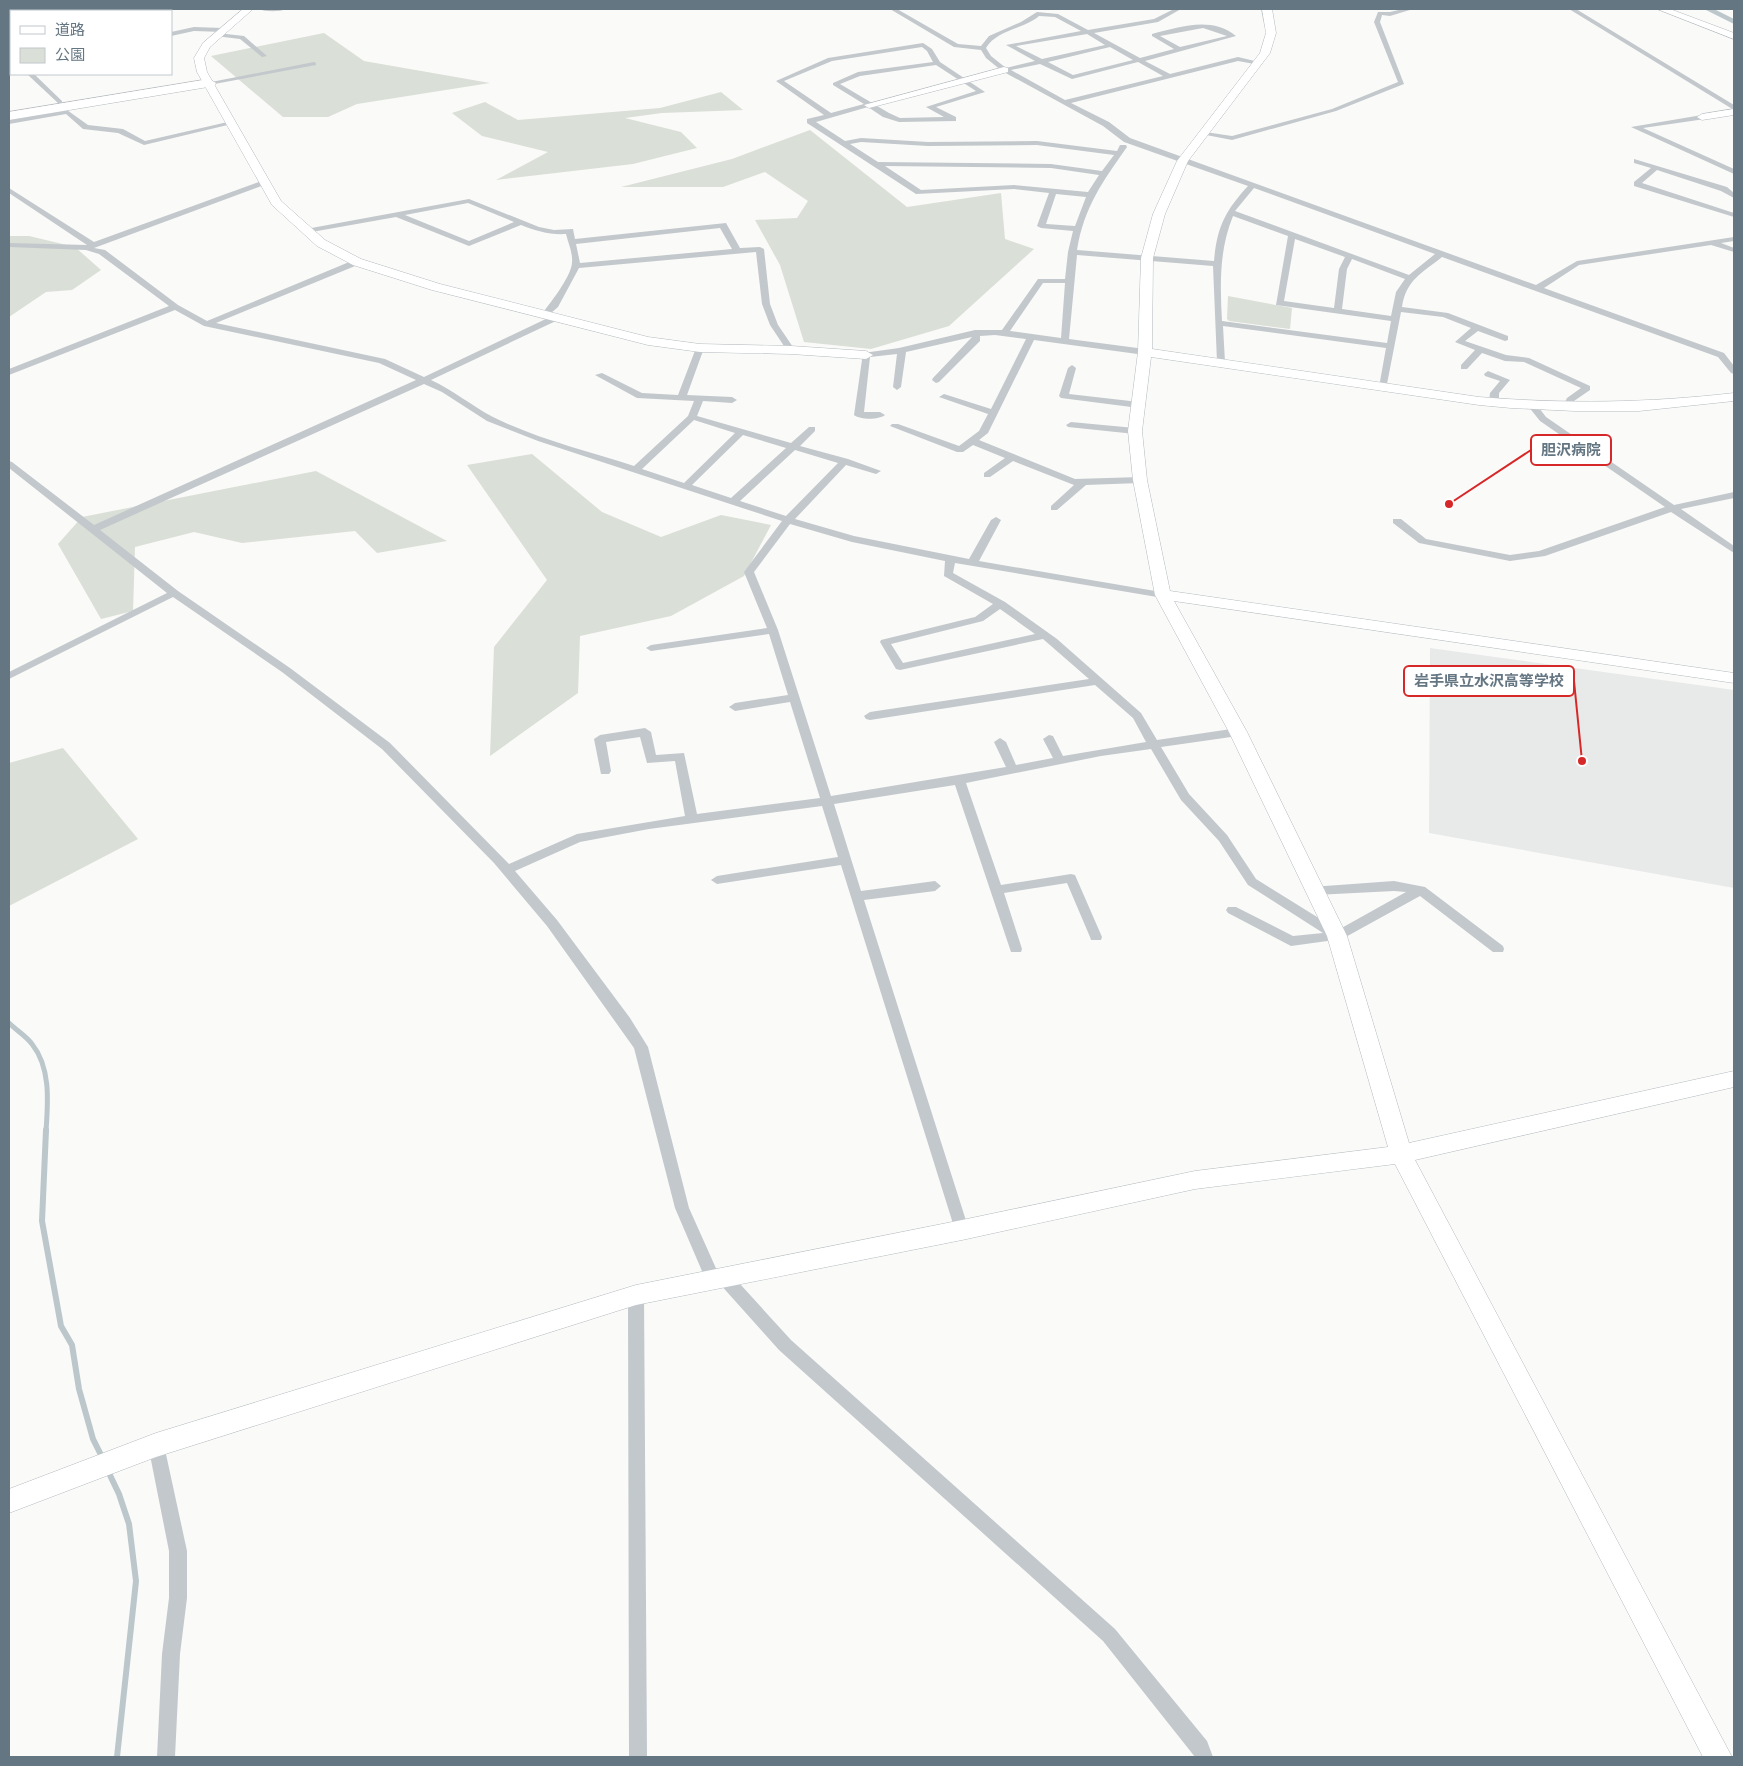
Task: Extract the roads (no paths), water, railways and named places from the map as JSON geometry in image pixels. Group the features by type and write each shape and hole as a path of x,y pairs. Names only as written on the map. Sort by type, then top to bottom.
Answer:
{"highway":[{"path":"9,116 208,83"}],"street":[{"path":"248,9 206,45 199,58 208,83 232,122 276,203 320,243 358,262 436,287 549,317 648,342 700,348 791,350 866,355 902,352 975,333 1004,333 1221,362 1383,387 1533,406 1691,404 1734,397"},
{"path":"262,9 283,9"},
{"path":"893,9 956,46 983,48"},
{"path":"1178,9 1156,21 1009,45 1072,77 1140,59 1180,50 1234,36 1218,27 1204,24 1154,35 1180,50"},
{"path":"1268,9 1271,32 1260,62 1184,161 1159,214 1146,258 1145,352 1135,432 1140,480 1163,594 1238,732 1338,936 1401,1154 1718,1757"},
{"path":"1205,134 1232,138 1334,110 1402,84 1377,22 1380,13 1390,14 1410,9"},
{"path":"1572,9 1734,110"},
{"path":"1662,9 1734,36"},
{"path":"983,48 989,38 1028,23 1036,11 1056,15 1140,59 1168,76"},
{"path":"172,34 194,30 242,37 264,56"},
{"path":"830,116 779,81 830,59 922,45 930,50 937,63 963,82 982,92 930,106 953,120 899,120 869,105 835,84 858,74 937,63"},
{"path":"1091,195 1014,187 919,192 810,121 1004,70 1112,45"},
{"path":"983,48 987,58 1004,70 1107,124 1127,140 1439,255 1538,288 1721,354 1734,371"},
{"path":"1066,102 1238,59 1260,62"},
{"path":"208,83 314,64"},
{"path":"31,75 60,102"},
{"path":"1734,110 1635,127 1734,172"},
{"path":"9,122 68,112 86,127 120,132 144,143 232,122"},
{"path":"843,142 861,140 928,144 1037,142 1119,153"},
{"path":"1065,340 1072,252 1078,229 1091,195 1127,140"},
{"path":"1637,161 1724,189 1734,196"},
{"path":"876,164 1051,166 1105,174"},
{"path":"1656,167 1636,184 1734,215"},
{"path":"9,245 90,246 264,182"},
{"path":"1221,362 1217,264 1230,212 1251,187"},
{"path":"9,190 90,246 102,252 174,307 206,324 382,360 424,380 490,419 541,439 732,503 852,539 972,563 1163,594 1734,678"},
{"path":"1053,191 1041,226 1078,229"},
{"path":"94,529 424,380 549,317 576,266 577,260 570,242 570,231 554,232 537,229 469,201 395,213 306,231"},
{"path":"1230,212 1410,278"},
{"path":"395,213 469,244 521,222"},
{"path":"570,242 723,225 738,251"},
{"path":"1292,234 1279,303 1396,319"},
{"path":"1538,288 1577,263 1734,239"},
{"path":"1712,243 1734,250"},
{"path":"576,266 760,249 766,304 774,325 791,350"},
{"path":"1072,252 1217,264"},
{"path":"1383,387 1400,292 1410,278 1439,255"},
{"path":"1338,311 1343,269 1350,256"},
{"path":"206,324 358,262"},
{"path":"1004,333 1041,281 1070,281"},
{"path":"9,372 174,307"},
{"path":"1397,309 1445,315 1505,338"},
{"path":"1219,323 1391,346"},
{"path":"1477,327 1458,342 1505,358 1526,360 1587,388 1570,400 1568,406"},
{"path":"936,380 977,338 975,333"},
{"path":"895,426 960,450 983,433 1032,336"},
{"path":"681,398 700,348"},
{"path":"1464,367 1481,349"},
{"path":"897,387 902,352"},
{"path":"866,355 859,414 880,415"},
{"path":"1072,368 1064,396 1138,405"},
{"path":"1488,374 1506,380 1495,393 1494,402"},
{"path":"599,375 640,396 732,400"},
{"path":"944,397 992,412"},
{"path":"635,471 692,417 699,398"},
{"path":"1533,406 1543,419 1734,550"},
{"path":"692,417 876,471"},
{"path":"1071,425 1135,432"},
{"path":"732,503 812,429"},
{"path":"685,487 742,431"},
{"path":"972,441 1074,482 1140,480"},
{"path":"987,475 1012,457"},
{"path":"846,462 788,520 749,572 773,630 962,1230"},
{"path":"9,464 174,593 286,670 386,746 415,773 507,870 552,923 625,1022 641,1047 682,1208 719,1279 785,1345 1109,1635 1200,1748 1204,1757"},
{"path":"1054,508 1083,482"},
{"path":"1397,521 1423,541 1510,558 1540,554 1672,508 1734,495"},
{"path":"972,563 996,520"},
{"path":"950,559 948,574 1001,604 1046,636 1137,716 1185,798 1223,838 1252,882 1338,936"},
{"path":"9,676 174,593"},
{"path":"1001,604 979,619 885,642 900,667 1046,636"},
{"path":"651,648 773,630"},
{"path":"870,716 1098,681"},
{"path":"735,707 794,698"},
{"path":"606,771 600,739 645,732 651,760 680,756 692,819"},
{"path":"507,870 577,838 692,819 826,801 959,780 1060,761 1238,732"},
{"path":"1049,739 1060,761"},
{"path":"1000,742 1013,770"},
{"path":"959,780 1016,950"},
{"path":"717,880 845,860"},
{"path":"996,890 1071,878 1096,937"},
{"path":"856,896 935,886"},
{"path":"1315,890 1394,886 1421,890 1498,949"},
{"path":"1232,910 1291,941 1338,936 1421,890"},
{"path":"9,1501 156,1445 636,1295 962,1230 1195,1180 1401,1154 1734,1079"},
{"path":"636,1295 638,1757"},
{"path":"156,1445 178,1551 178,1598 171,1654 166,1757"}],"waterway":[{"path":"1708,9 1734,22"},
{"path":"9,1023 32,1044 42,1064 47,1086 46,1131"},
{"path":"46,1130 42,1221 61,1326 72,1345 79,1389 93,1439 103,1459"},
{"path":"107,1469 119,1494 129,1524 136,1581 117,1757"}],"place":[{"name":"胆沢病院","path":"1449,504"},
{"name":"岩手県立水沢高等学校","path":"1582,761"}]}
